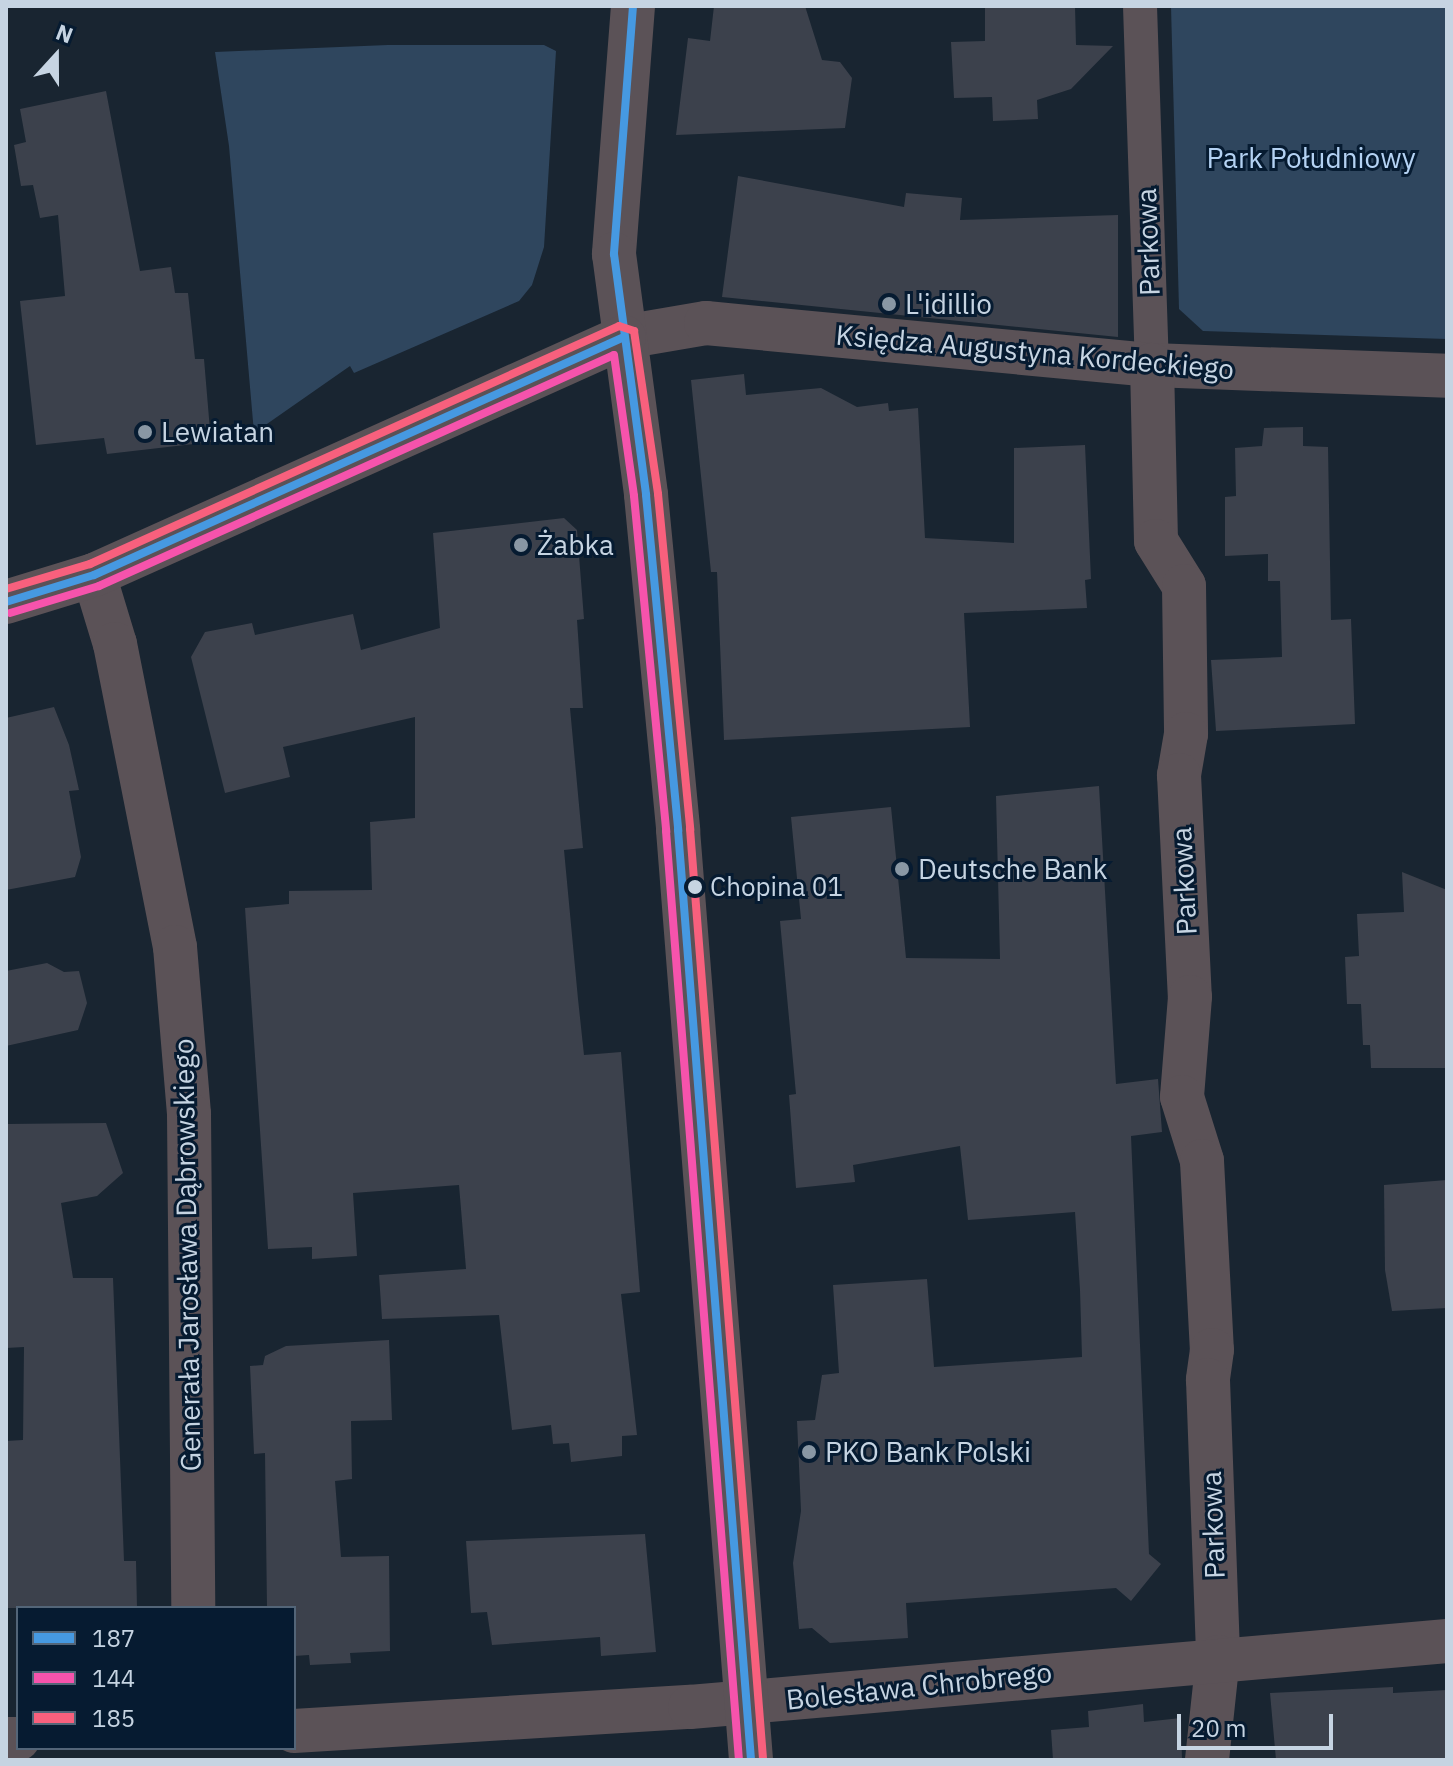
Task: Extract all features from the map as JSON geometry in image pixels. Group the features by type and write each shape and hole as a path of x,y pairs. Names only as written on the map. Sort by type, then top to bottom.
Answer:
{"street":[{"path":"633,6 614,230 624,337 646,495 678,830 751,1760"},
{"name":"Parkowa","path":"1140,6 1156,541 1184,586 1186,734 1179,775 1190,997 1182,1097 1202,1161 1212,1350 1208,1380 1218,1657 1207,1760"},
{"name":"Księdza Augustyna Kordeckiego","path":"6,602 94,575 624,337 706,323 1152,365 1447,376"},
{"name":"Generała Jarosława Dąbrowskiego","path":"94,575 115,644 175,947 189,1114 193,1606"},
{"name":"Bolesława Chrobrego","path":"296,1731 745,1703 1218,1657 1447,1641"}],"green space":[{"name":"Park Południowy","path":"1171,6 1447,6 1447,339 1203,331 1179,309"},
{"path":"388,45 544,45 556,51 544,247 532,285 519,301 354,373 350,366 254,433 229,146 215,52"}],"building":[{"path":"714,6 805,6 822,60 840,62 852,78 845,128 676,135 688,38 710,41"},
{"path":"985,6 1075,6 1076,45 1113,46 1071,89 1037,100 1038,119 993,121 992,97 954,98 951,42 985,41"},
{"path":"106,91 140,271 171,267 175,293 188,293 195,359 204,359 211,442 107,454 104,438 36,445 20,301 65,296 58,215 40,218 33,185 21,186 14,145 26,142 20,109"},
{"path":"738,176 904,207 906,193 962,198 960,220 1118,215 1118,337 722,297"},
{"path":"744,374 746,395 821,388 857,407 888,403 889,411 918,408 925,538 1014,543 1014,448 1085,445 1091,579 1085,580 1087,608 964,613 970,727 724,740 717,572 711,572 691,380"},
{"path":"1303,427 1303,446 1328,447 1331,620 1351,619 1355,724 1216,731 1211,660 1282,657 1280,581 1268,581 1268,554 1225,556 1225,497 1236,496 1235,448 1262,446 1264,428"},
{"path":"564,518 577,530 584,619 577,620 583,708 570,708 583,848 564,850 578,999 584,1055 621,1052 640,1292 621,1294 637,1435 622,1436 622,1456 571,1462 569,1443 553,1444 551,1425 512,1430 499,1315 382,1319 379,1275 466,1269 459,1185 353,1193 357,1256 312,1259 312,1247 268,1249 245,908 289,904 289,891 372,890 370,822 415,818 415,717 283,747 290,777 225,793 191,657 205,632 252,623 255,635 353,614 361,650 440,628 433,533"},
{"path":"54,707 69,745 79,790 69,791 81,857 75,877 6,890 6,718"},
{"path":"1099,786 1116,1084 1158,1079 1162,1132 1131,1136 1149,1554 1161,1564 1131,1601 1116,1588 906,1603 908,1638 830,1643 812,1628 799,1629 793,1563 801,1511 797,1421 815,1420 822,1375 839,1373 833,1285 927,1279 934,1367 1082,1357 1080,1290 1075,1212 968,1220 960,1146 853,1165 855,1182 796,1188 789,1095 796,1094 780,921 801,919 791,817 891,807 906,958 1000,959 996,796"},
{"path":"1402,872 1447,890 1447,1068 1371,1068 1370,1045 1363,1045 1361,1004 1347,1004 1345,957 1359,956 1357,914 1404,912"},
{"path":"47,963 64,972 79,971 87,1003 78,1030 6,1046 6,971"},
{"path":"106,1123 123,1173 97,1196 61,1203 73,1278 113,1278 124,1561 136,1561 137,1606 6,1608 6,1441 23,1440 24,1347 6,1348 6,1124"},
{"path":"1447,1180 1447,1308 1392,1311 1385,1270 1384,1185"},
{"path":"389,1340 392,1420 351,1421 352,1479 335,1481 341,1557 389,1556 390,1651 350,1653 351,1663 310,1665 309,1655 296,1656 296,1606 267,1606 265,1453 254,1454 250,1366 263,1365 265,1356 286,1346"},
{"path":"645,1534 656,1652 601,1656 600,1637 492,1645 487,1612 471,1613 466,1541"},
{"path":"1393,1687 1393,1693 1447,1690 1447,1760 1276,1760 1270,1693"},
{"path":"1143,1704 1144,1722 1181,1718 1182,1760 1053,1760 1051,1730 1089,1727 1088,1711"}],"transit line":[{"name":"187","path":"633,6 614,254 646,495 678,830 751,1760"},
{"name":"185","path":"6,589 90,564 619,326 634,331 658,494 690,829 763,1759"},
{"name":"187","path":"6,602 94,575 624,337"},
{"name":"144","path":"10,613 99,586 614,355 634,496 666,831 739,1760"}],"place":[{"name":"L'idillio","path":"889,304"},
{"name":"Lewiatan","path":"145,432"},
{"name":"Żabka","path":"521,545"},
{"name":"Deutsche Bank","path":"902,869"},
{"name":"Chopina 01","path":"695,887"},
{"name":"PKO Bank Polski","path":"809,1452"}]}
